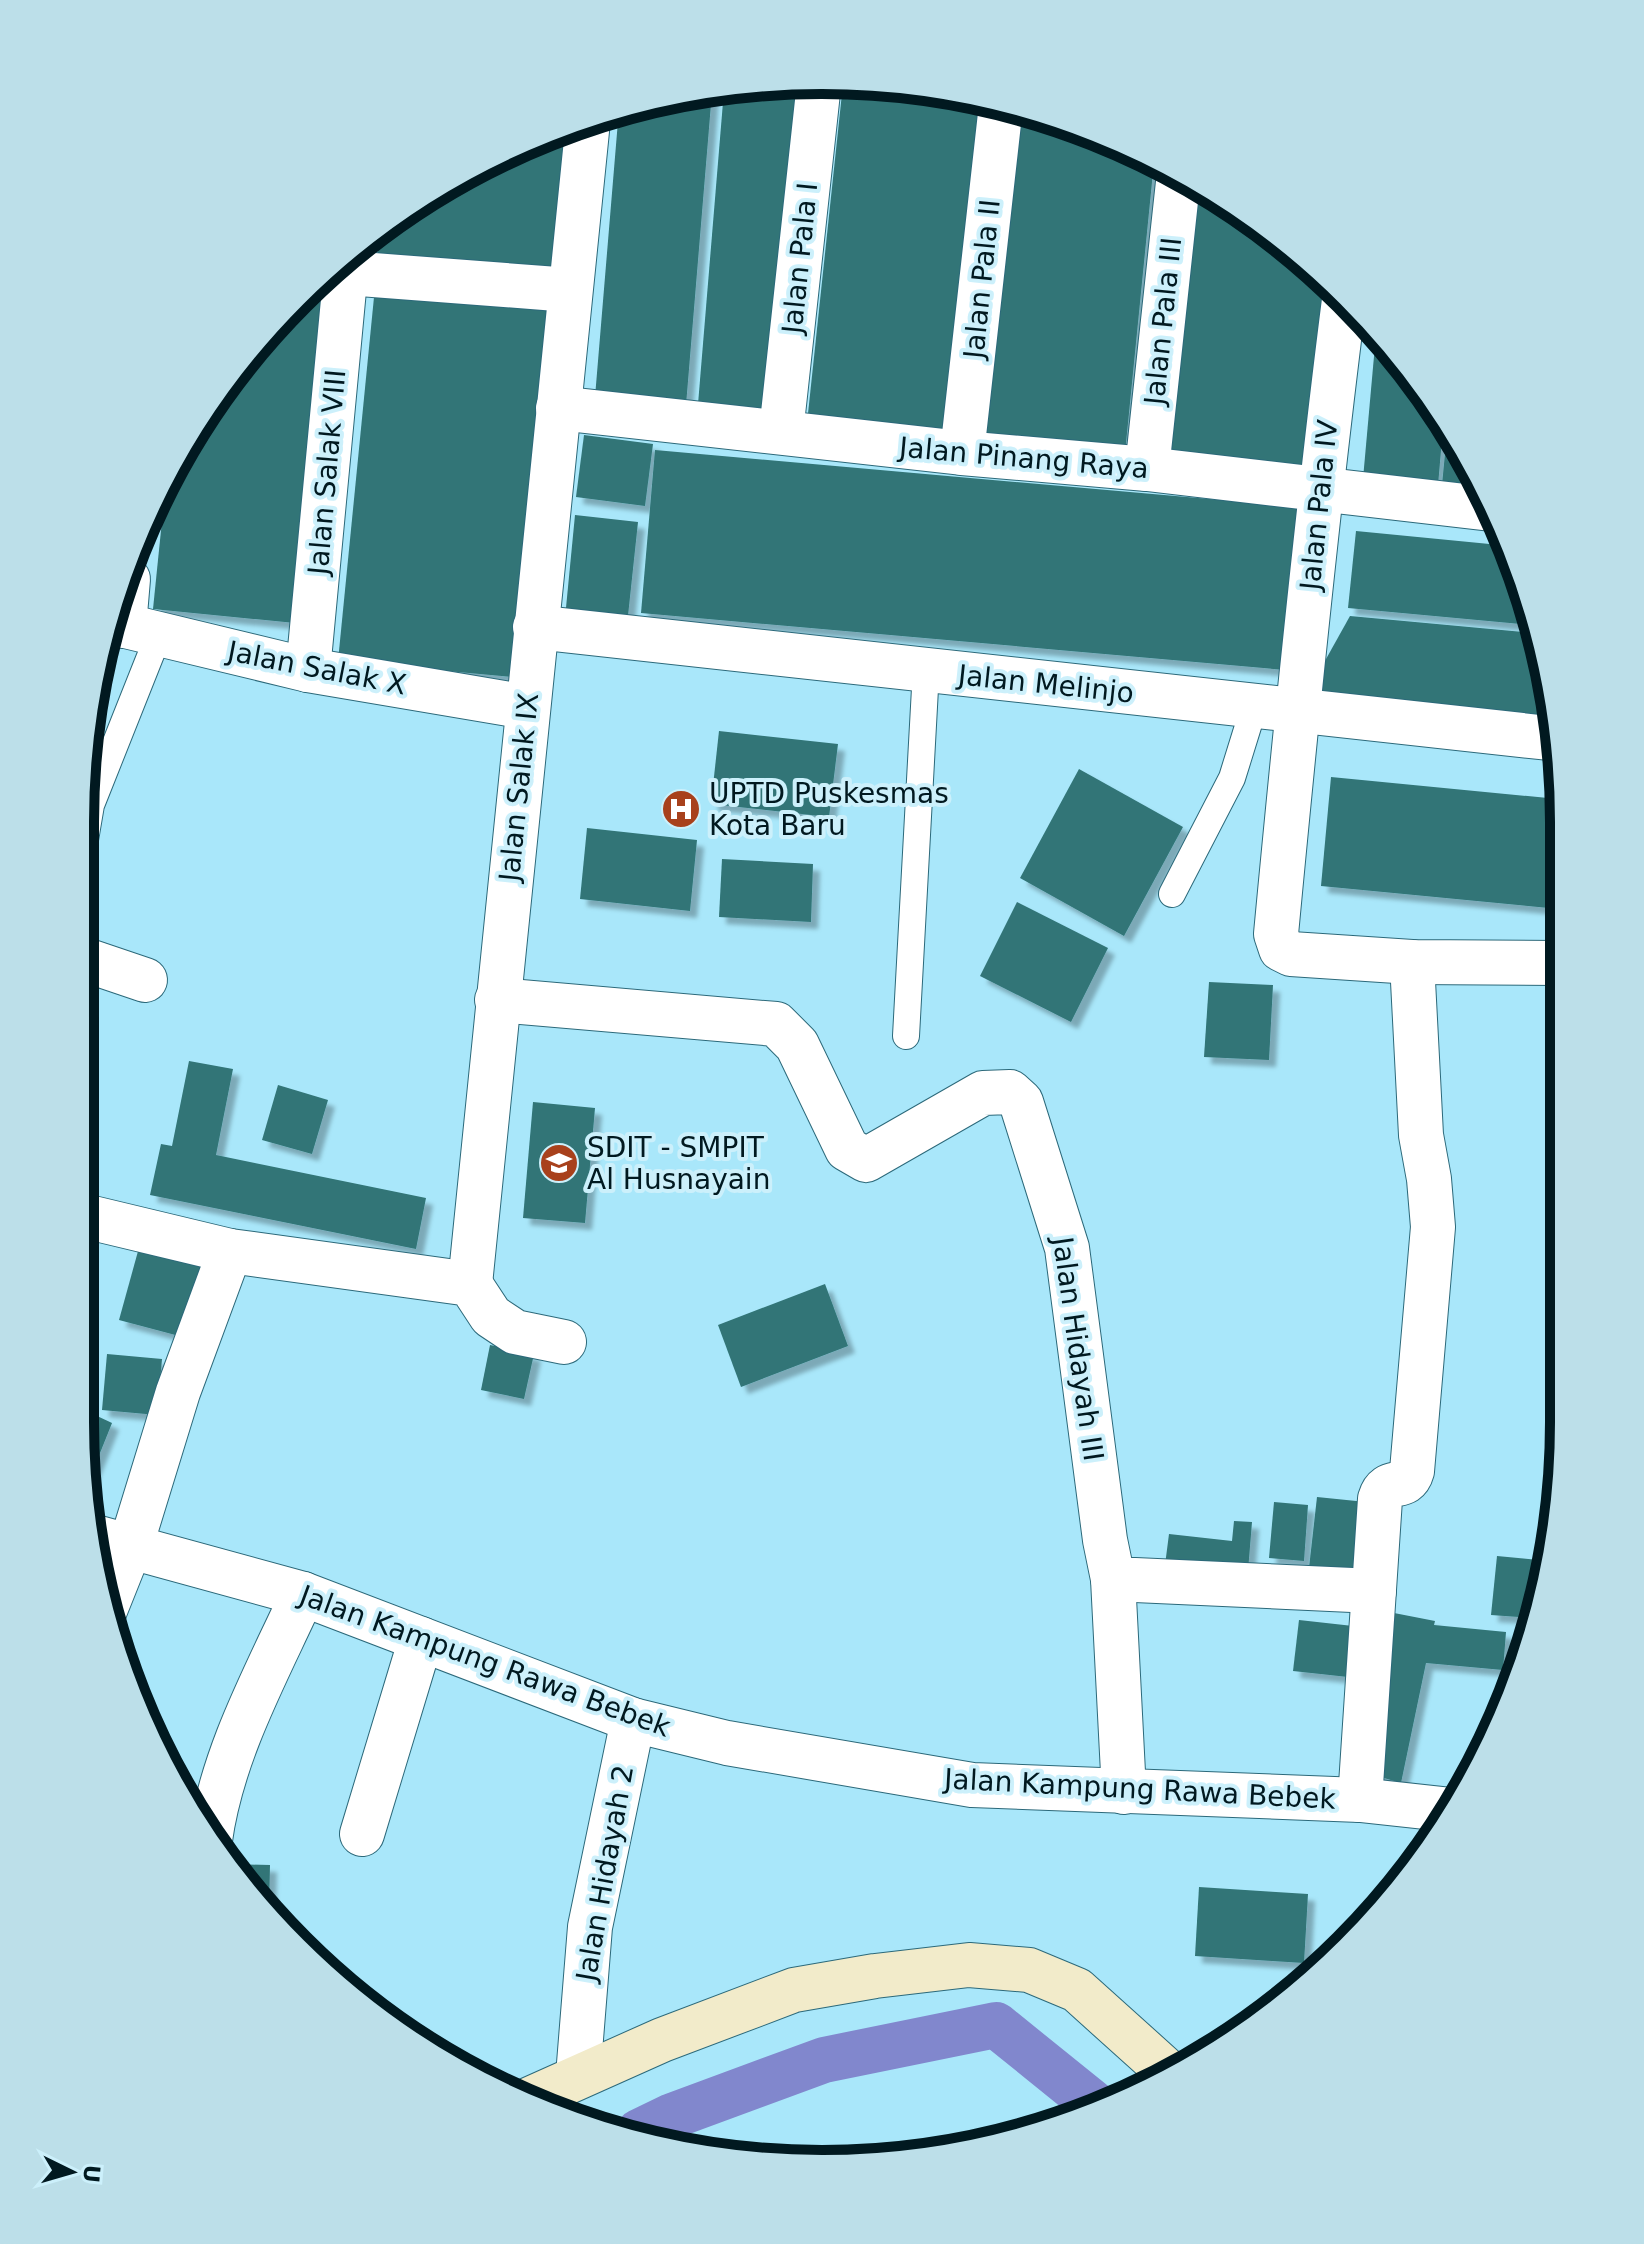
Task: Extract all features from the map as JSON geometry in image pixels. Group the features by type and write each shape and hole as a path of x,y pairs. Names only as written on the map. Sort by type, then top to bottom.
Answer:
{"street":[{"name":"Jalan Pala I","path":"781,432 818,94"},
{"name":"Jalan Pala II","path":"962,453 1000,117"},
{"name":"Jalan Salak IX","path":"470,1284 587,133"},
{"name":"Jalan Pala III","path":"1147,469 1177,187"},
{"path":"349,269 570,290"},
{"name":"Jalan Salak VIII","path":"308,670 341,276"},
{"name":"Jalan Pala IV","path":"1342,313 1320,490 1276,934 1281,949 1291,954 1412,962"},
{"name":"Jalan Pinang Raya","path":"558,408 962,453 1147,469 1479,508"},
{"path":"129,600 131,627"},
{"name":"Jalan Salak X","path":"131,627 308,670 527,707"},
{"name":"Jalan Melinjo","path":"535,627 1545,738"},
{"path":"1360,1800 1380,1499 1387,1485 1403,1483 1410,1478 1412,1471 1433,1227 1421,1135 1412,962 1550,963"},
{"path":"94,963 145,980"},
{"name":"Jalan Hidayah III","path":"497,1000 776,1024 797,1045 847,1149 866,1160 983,1093 1010,1092 1021,1102 1067,1248 1105,1540 1113,1579"},
{"path":"94,1218 230,1251 470,1284 491,1316 515,1332 564,1342"},
{"path":"110,1571 113,1541 178,1392 230,1251"},
{"name":"Jalan Kampung Rawa Bebek","path":"113,1541 303,1594 633,1720 727,1743 972,1785 1360,1800 1438,1808"},
{"path":"1124,1792 1113,1579 1374,1591"},
{"path":"214,1821 224,1774 303,1594"},
{"path":"362,1834 421,1639"},
{"name":"Jalan Hidayah 2","path":"578,2076 590,1927 633,1720"},
{"path":"541,2094 794,1990 875,1976 969,1965 1029,1970 1077,1990 1161,2066"}],"lane":[{"path":"96,785 131,627"},
{"path":"906,1036 926,670"},
{"path":"1172,894 1232,778 1254,707"}],"building":[{"path":"802,95 776,411 698,404 723,101"},
{"path":"842,95 917,100 988,114 954,438 807,423"},
{"path":"711,103 686,405 595,397 618,124"},
{"path":"1010,119 1101,149 1153,174 1125,453 976,438"},
{"path":"569,140 555,275 377,258 379,244 458,192 500,169"},
{"path":"1191,195 1265,244 1336,306 1318,471 1157,454"},
{"path":"375,287 549,304 512,677 338,661"},
{"path":"324,292 337,293 305,624 153,609 163,513 192,458 244,379 275,342"},
{"path":"1375,349 1400,379 1442,442 1437,497 1362,490"},
{"path":"584,435 653,444 645,506 576,497"},
{"path":"1446,448 1474,498 1441,495"},
{"path":"655,450 1299,507 1285,670 641,613"},
{"path":"575,515 638,522 627,625 565,618"},
{"path":"1356,531 1496,545 1522,624 1348,608"},
{"path":"1350,616 1524,632 1544,724 1297,711"},
{"path":"719,731 838,744 829,817 711,804"},
{"path":"1079,769 1183,827 1124,936 1020,878"},
{"path":"1331,777 1549,798 1550,908 1321,886"},
{"path":"587,828 697,840 690,911 580,899"},
{"path":"722,859 813,864 811,922 719,917"},
{"path":"1017,902 1108,948 1071,1022 980,976"},
{"path":"1209,982 1273,985 1269,1060 1204,1057"},
{"path":"189,1061 233,1069 216,1155 426,1198 416,1249 150,1195 161,1144 172,1146"},
{"path":"278,1085 328,1100 312,1154 262,1140"},
{"name":"SDIT - SMPIT Al Husnayain","path":"533,1102 595,1108 585,1223 523,1218"},
{"path":"140,1244 204,1261 183,1337 119,1320"},
{"path":"825,1284 848,1346 741,1387 718,1325"},
{"path":"490,1345 534,1354 524,1399 481,1390"},
{"path":"107,1354 162,1359 157,1415 102,1410"},
{"path":"94,1415 112,1423 96,1464"},
{"path":"1317,1497 1366,1502 1358,1574 1309,1568"},
{"path":"1274,1502 1308,1505 1304,1561 1269,1558"},
{"path":"1234,1521 1252,1522 1248,1571 1165,1565 1169,1534 1232,1541"},
{"path":"1497,1556 1537,1560 1523,1617 1491,1615"},
{"path":"1394,1613 1435,1621 1434,1625 1506,1632 1503,1670 1426,1663 1401,1783 1367,1773"},
{"path":"1299,1620 1353,1626 1348,1677 1293,1671"},
{"path":"244,1864 270,1865 269,1895"},
{"path":"1199,1887 1308,1894 1304,1963 1195,1956"}],"waterway":[{"path":"647,2128 824,2060 996,2025 1088,2100"}],"place":[{"name":"UPTD Puskesmas Kota Baru","path":"681,809"},
{"name":"SDIT - SMPIT Al Husnayain","path":"559,1163"}]}
